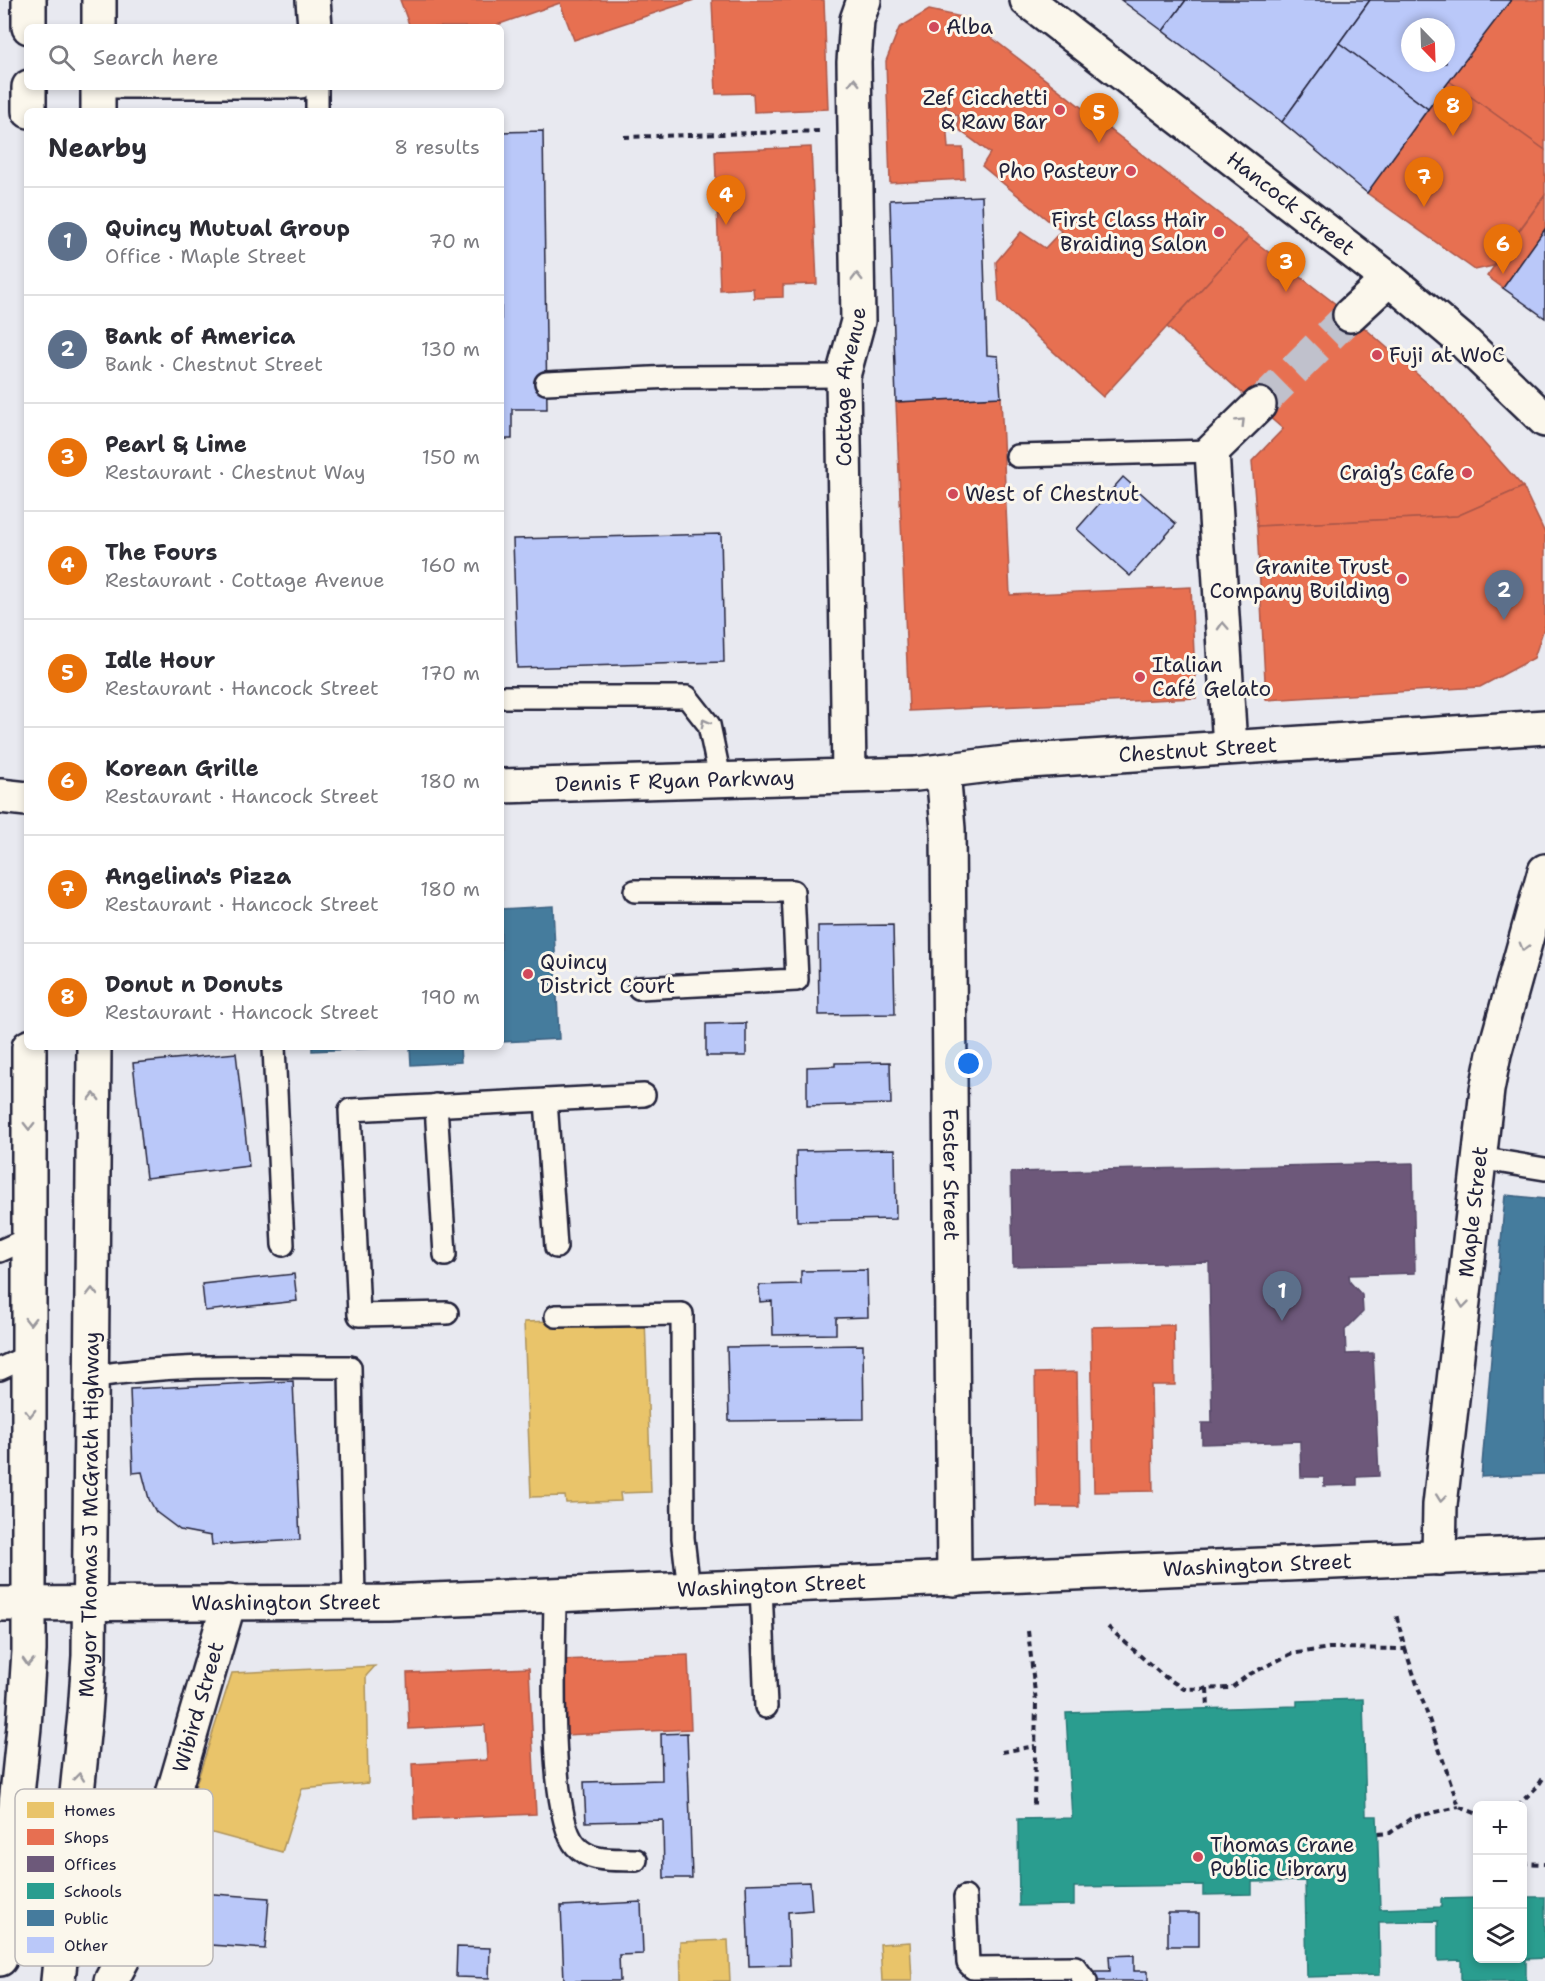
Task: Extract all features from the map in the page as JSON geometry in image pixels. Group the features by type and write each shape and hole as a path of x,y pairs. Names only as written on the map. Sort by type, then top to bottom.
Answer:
{"street":[{"path":"29,0 29,24"},
{"path":"99,0 99,24"},
{"path":"314,0 315,24"},
{"name":"Cottage Avenue","path":"849,774 843,376 858,321 854,40 864,0"},
{"name":"Hancock Street","path":"1027,0 1389,279 1466,344 1545,420"},
{"path":"29,90 29,108"},
{"path":"98,90 98,108"},
{"path":"1350,315 1389,279"},
{"path":"1230,747 1212,451 1258,405"},
{"name":"Chestnut Street","path":"849,774 943,771 1014,762 1545,727"},
{"name":"Foster Street","path":"943,771 948,829 954,1579"},
{"name":"Dennis F Ryan Parkway","path":"504,786 849,774"},
{"path":"0,796 24,799"},
{"name":"Maple Street","path":"1439,1558 1440,1505 1479,1158 1494,1054 1545,871"},
{"path":"18,1789 24,1727 15,1603 30,1355 29,1050"},
{"name":"Mayor Thomas J McGrath Highway","path":"77,1789 85,1714 90,1602 94,1050"},
{"name":"Washington Street","path":"15,1603 354,1602 1545,1553"},
{"name":"Wibird Street","path":"175,1789 229,1602"},
{"path":"0,1959 15,1814"},
{"name":"Mayor Thomas J McGrath Highway","path":"58,1981 60,1966"},
{"name":"Wibird Street","path":"111,1981 119,1966"}],"lane":[{"path":"317,90 317,108"},
{"path":"546,383 672,377 843,376"},
{"path":"1017,456 1212,451"},
{"path":"504,697 687,697 709,725 720,778"},
{"path":"635,891 793,891 797,980 639,988"},
{"path":"274,1050 283,1245"},
{"path":"447,1313 359,1316 350,1110 644,1095"},
{"path":"546,1100 556,1247"},
{"path":"436,1105 445,1255"},
{"path":"1479,1158 1545,1169"},
{"path":"0,1251 29,1238"},
{"path":"556,1316 682,1314 683,1538 688,1590"},
{"path":"0,1369 30,1355"},
{"path":"91,1377 116,1373 215,1367 350,1367 354,1602"},
{"path":"762,1587 766,1707"},
{"path":"555,1595 556,1785 567,1833 576,1846 592,1858 636,1860"},
{"path":"965,1897 968,1963 974,1968 1075,1967 1086,1981"}],"path":[{"path":"624,136 855,129"},
{"path":"1396,1614 1404,1649 1460,1807"},
{"path":"1108,1627 1161,1675 1184,1689 1231,1688 1248,1674 1291,1654 1329,1648 1404,1649"},
{"path":"1028,1631 1036,1702 1034,1805"},
{"path":"1207,1688 1208,1708"},
{"path":"1002,1752 1035,1746"},
{"path":"1522,1801 1538,1786 1545,1775"},
{"path":"1378,1834 1390,1833 1413,1817 1460,1807 1473,1812"},
{"path":"1527,1863 1545,1864"}],"building: Homes":[{"path":"645,1318 651,1492 620,1493 621,1501 566,1503 565,1496 531,1497 524,1322"},
{"path":"375,1666 366,1676 368,1783 302,1789 282,1852 213,1833 213,1789 195,1789 232,1673"},
{"path":"728,1940 730,1981 681,1981 680,1942"},
{"path":"910,1942 912,1981 882,1981 880,1944"}],"building: Shops":[{"path":"400,0 694,0 574,40 560,3 500,24 409,24"},
{"path":"712,0 824,0 828,109 754,112 753,93 716,94"},
{"path":"1511,0 1545,0 1545,150 1449,81"},
{"path":"929,10 966,18 1249,237 1103,397 999,302 996,262 1021,232 1045,248 1061,231 982,166 990,153 958,129 958,116 945,106 948,148 963,148 964,179 890,183 886,61 899,28"},
{"path":"1449,81 1545,150 1545,195 1493,266 1475,270 1367,193"},
{"path":"811,147 817,284 783,285 783,297 754,298 753,288 720,290 715,151"},
{"path":"1545,195 1545,229 1503,288 1487,276"},
{"path":"1249,237 1350,315 1443,397 1523,487 1457,516 1257,526 1252,461 1283,429 1167,327"},
{"name":"West of Chestnut","path":"1001,397 1010,595 1191,587 1196,698 909,711 896,402"},
{"name":"Granite Trust Company Building","path":"1523,487 1545,533 1545,625 1534,658 1480,687 1266,700 1257,526 1457,516"},
{"path":"1174,1325 1175,1385 1151,1385 1153,1491 1094,1492 1091,1327"},
{"path":"1077,1372 1079,1507 1037,1507 1035,1373"},
{"path":"688,1655 691,1729 565,1735 561,1660"},
{"path":"529,1668 536,1814 414,1819 412,1764 487,1760 485,1725 409,1729 407,1673"}],"building: Offices":[{"path":"1413,1163 1415,1273 1349,1275 1350,1282 1362,1295 1363,1312 1345,1330 1346,1354 1373,1353 1379,1476 1357,1477 1357,1485 1324,1486 1324,1477 1301,1477 1300,1441 1202,1444 1202,1423 1212,1423 1209,1262 1013,1266 1011,1172"}],"building: Schools":[{"name":"Thomas Crane Public Library","path":"1363,1699 1366,1816 1377,1816 1380,1909 1441,1907 1441,1899 1473,1898 1473,1963 1526,1963 1526,1981 1461,1981 1461,1960 1438,1961 1438,1921 1379,1922 1380,1975 1307,1977 1305,1881 1252,1882 1252,1894 1203,1895 1203,1885 1074,1887 1074,1905 1019,1906 1018,1819 1072,1818 1066,1713 1297,1706 1297,1701"},
{"name":"Thomas Crane Public Library","path":"1527,1897 1545,1897 1545,1958 1527,1959"}],"building: Public":[{"name":"Quincy District Court","path":"553,906 559,1039 504,1042 504,909"},
{"path":"410,1050 460,1050 461,1062 411,1065"},
{"path":"1505,1195 1545,1199 1545,1474 1481,1477"}],"building: Other":[{"path":"1121,0 1186,0 1163,31"},
{"path":"1186,0 1370,0 1282,122 1163,31"},
{"path":"1370,0 1511,0 1428,109 1339,43"},
{"path":"1339,43 1428,109 1367,193 1282,122"},
{"path":"543,131 547,409 512,409 512,439 504,439 504,132"},
{"path":"982,196 987,355 998,356 1001,397 896,402 890,200"},
{"path":"1545,229 1545,318 1503,288"},
{"path":"1123,477 1176,524 1130,576 1077,529"},
{"path":"721,534 724,662 517,668 513,539"},
{"path":"893,925 895,1014 819,1015 818,926"},
{"path":"746,1023 746,1056 706,1056 706,1024"},
{"path":"236,1053 249,1166 146,1178 133,1063"},
{"path":"890,1062 891,1104 807,1106 807,1067 835,1066 835,1063"},
{"path":"895,1149 896,1219 797,1221 796,1151"},
{"path":"867,1270 868,1317 836,1318 836,1334 773,1335 772,1301 760,1302 759,1285 801,1284 801,1271"},
{"path":"294,1274 297,1301 205,1311 202,1284"},
{"path":"863,1345 864,1419 729,1421 727,1347"},
{"path":"293,1381 300,1540 212,1545 211,1536 180,1530 156,1512 149,1499 142,1472 133,1473 130,1389"},
{"path":"687,1733 692,1878 664,1878 663,1820 586,1822 584,1782 662,1780 661,1734"},
{"path":"810,1882 812,1910 788,1912 790,1965 749,1966 746,1884"},
{"path":"213,1894 269,1898 265,1949 213,1945"},
{"path":"641,1902 643,1954 619,1955 620,1981 564,1981 561,1906"},
{"path":"1168,1913 1199,1913 1199,1946 1168,1946"},
{"path":"457,1947 490,1948 489,1978 456,1977"},
{"path":"1134,1955 1134,1971 1148,1971 1148,1981 1096,1981 1095,1971 1110,1971 1109,1956"}],"tunnel":[{"path":"1259,405 1350,315"}],"place":[{"name":"Alba","path":"934,27"},
{"name":"Zef Cicchetti & Raw Bar","path":"1060,110"},
{"name":"Donut n Donuts","path":"1453,136"},
{"name":"Idle Hour","path":"1099,143"},
{"name":"Pho Pasteur","path":"1131,171"},
{"name":"Angelina's Pizza","path":"1424,207"},
{"name":"The Fours","path":"726,225"},
{"name":"First Class Hair Braiding Salon","path":"1219,232"},
{"name":"Korean Grille","path":"1503,274"},
{"name":"Pearl & Lime","path":"1286,292"},
{"name":"Fuji at WoC","path":"1377,355"},
{"name":"Craig’s Cafe","path":"1467,473"},
{"name":"West of Chestnut","path":"953,494"},
{"name":"Granite Trust Company Building","path":"1402,579"},
{"name":"Bank of America","path":"1504,620"},
{"name":"Italian Café Gelato","path":"1140,677"},
{"name":"Quincy District Court","path":"528,974"},
{"name":"Quincy Mutual Group","path":"1282,1321"},
{"name":"Thomas Crane Public Library","path":"1198,1857"}]}
